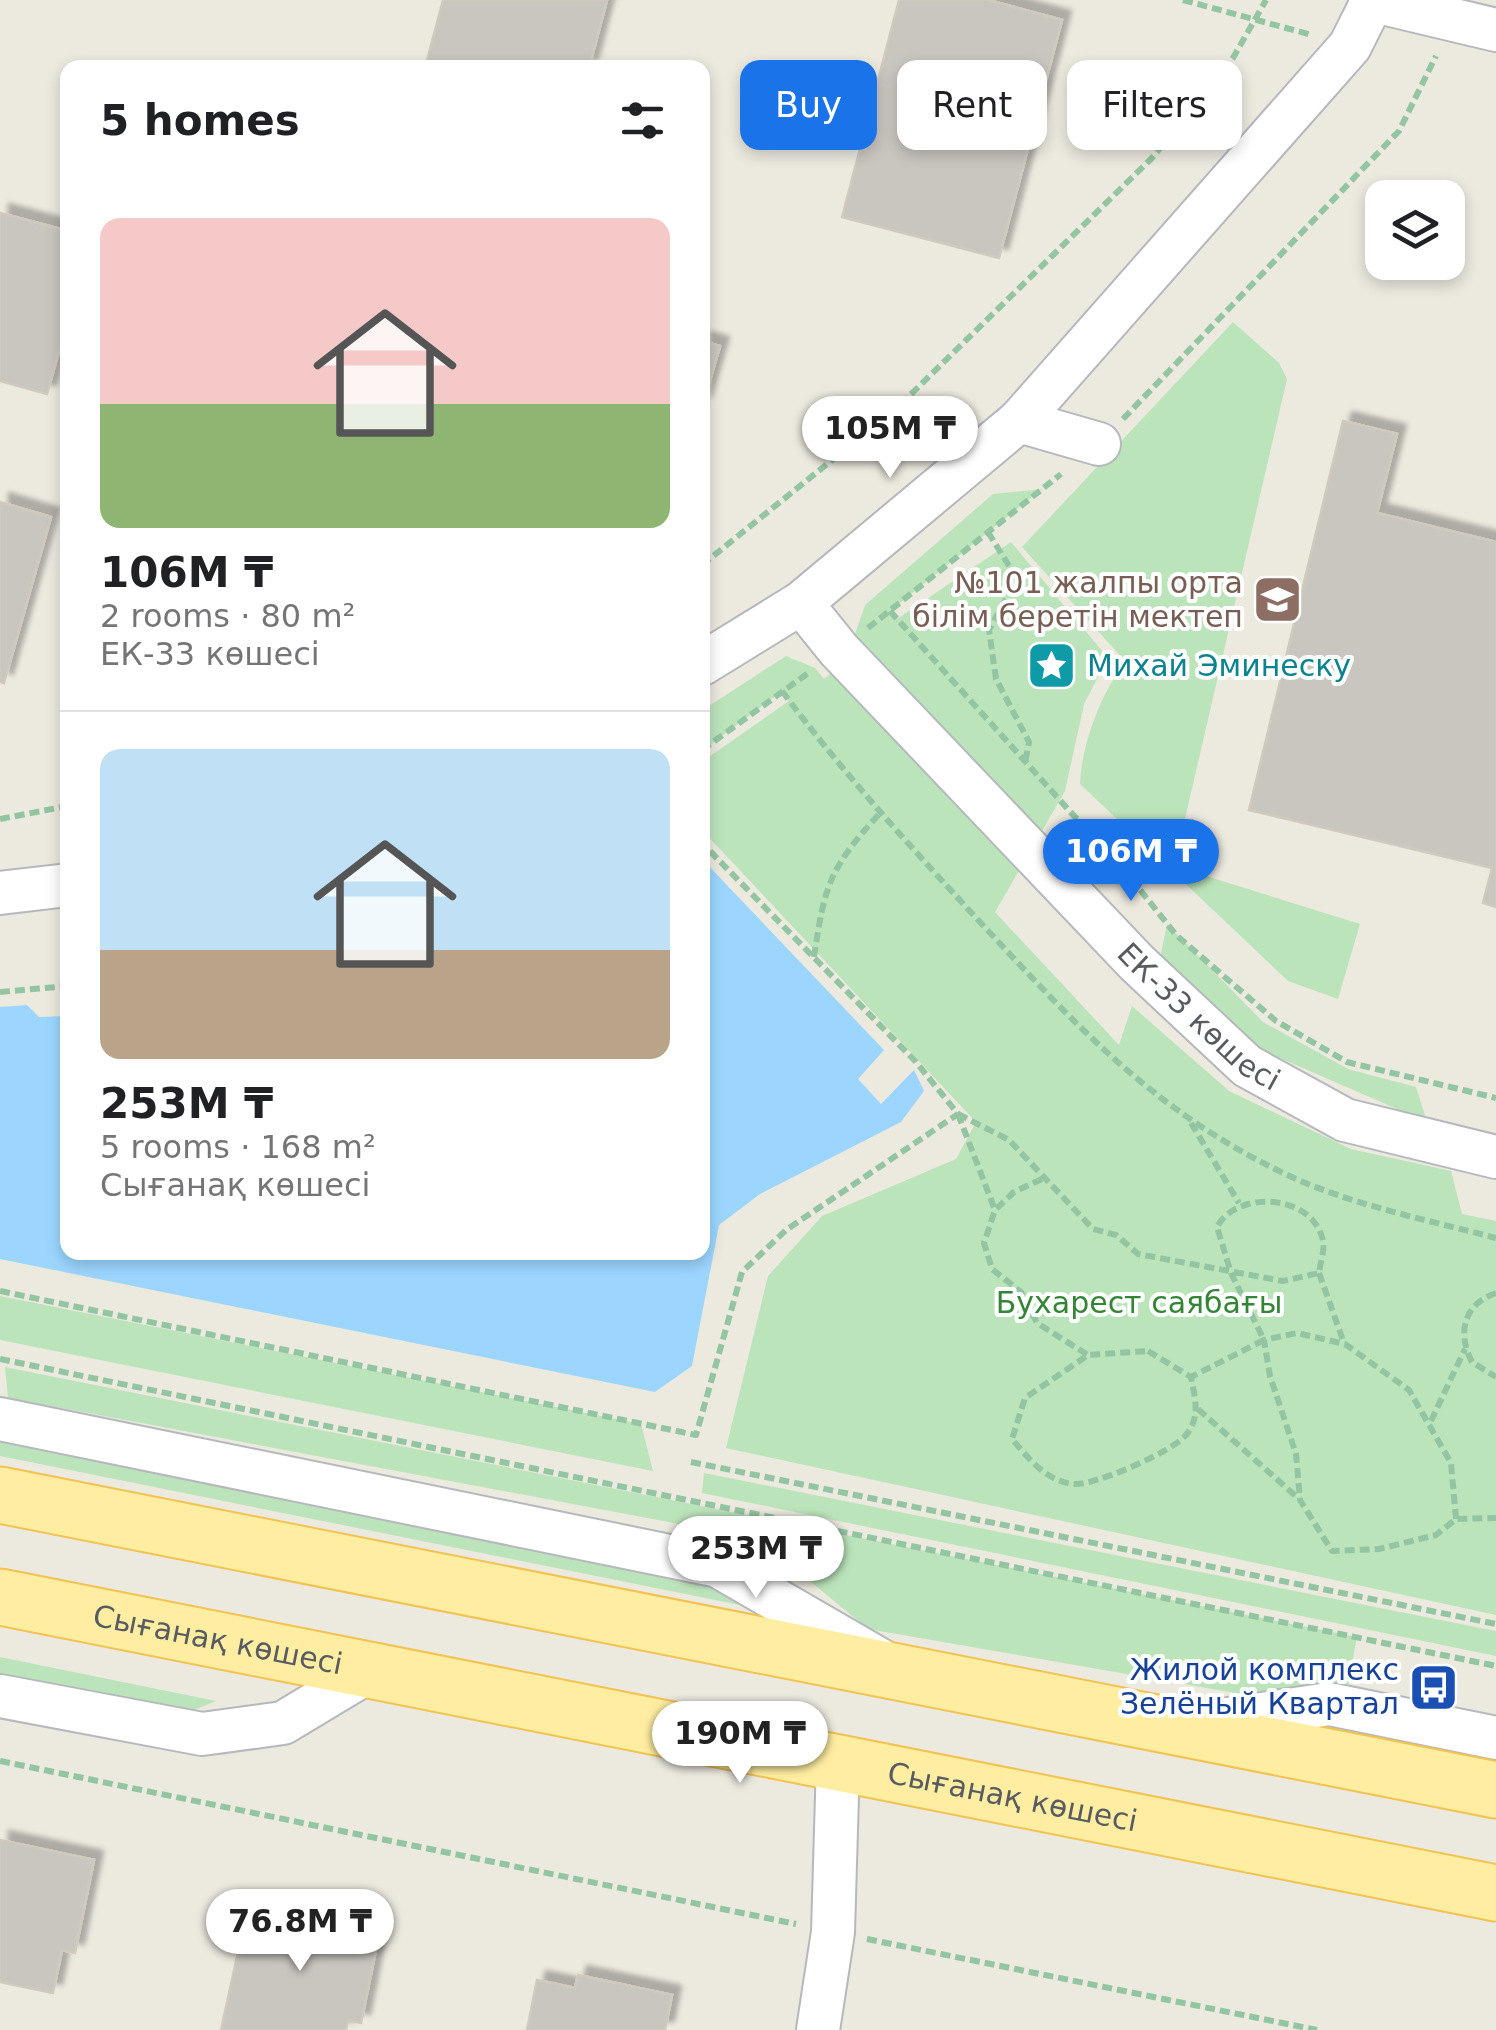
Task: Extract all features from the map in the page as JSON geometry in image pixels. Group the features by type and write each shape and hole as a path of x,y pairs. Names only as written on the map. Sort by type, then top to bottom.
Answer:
{"main road":[{"path":"0,1495 1496,1790"},
{"name":"Сығанақ көшесі","path":"0,1597 838,1762 1485,1901"}],"street":[{"path":"710,659 801,603 1019,421 1350,46 1372,0 1496,30"},
{"path":"1019,421 1099,444"},
{"name":"ЕК-33 көшесі","path":"801,603 840,650 1123,949 1247,1066 1345,1120 1496,1157"},
{"path":"0,892 60,886"},
{"path":"0,1420 718,1566 902,1673"},
{"path":"0,1696 216,1734 283,1723 371,1670"},
{"path":"1175,1727 1329,1704 1496,1738"},
{"path":"818,2030 832,1932 838,1762"}],"path":[{"path":"1183,0 1350,46"},
{"path":"710,559 899,406 1152,158 1233,58 1266,0"},
{"path":"1454,20 1399,131 1099,444 890,611 1137,886 1176,935 1276,1021 1347,1062 1496,1098"},
{"path":"988,532 1011,568 1012,588 989,630 996,679 1029,742 1025,764"},
{"path":"710,744 815,668"},
{"path":"782,691 880,813 1097,1048 1190,1121 1281,1172 1382,1208 1496,1238"},
{"path":"0,819 60,808"},
{"path":"814,958 824,890 848,848 880,813"},
{"path":"710,851 916,1062 958,1114 994,1210"},
{"path":"0,992 60,987"},
{"path":"958,1114 1009,1140 1042,1180 1092,1229 1116,1235 1138,1254 1283,1281 1319,1273"},
{"path":"0,1291 696,1435 742,1272 786,1230 958,1114"},
{"path":"1190,1121 1239,1203"},
{"path":"1042,1180 1014,1192 994,1210 984,1243 992,1269 1021,1292 1037,1323 1088,1355"},
{"path":"1300,1500 1296,1454 1270,1376 1264,1340 1231,1273 1217,1227 1225,1211 1239,1203 1281,1203 1309,1215 1323,1242 1319,1273 1344,1344"},
{"path":"1431,1422 1465,1349 1466,1319 1474,1306 1496,1293"},
{"path":"1190,1377 1264,1340 1297,1333 1344,1344 1409,1390 1431,1422 1451,1463 1456,1518"},
{"path":"1465,1349 1472,1362 1496,1377"},
{"path":"1198,1409 1185,1436 1131,1468 1074,1484 1037,1469 1012,1440 1025,1398 1088,1355 1148,1351 1190,1377 1198,1409 1300,1500 1332,1551 1379,1549 1436,1534 1456,1518 1496,1518"},
{"path":"0,1360 1496,1666"},
{"path":"691,1462 1496,1624"},
{"path":"0,1761 1317,2030"}],"green space":[{"path":"1233,322 1279,363 1287,379 1174,866 1360,924 1338,999 1288,981 1080,784 1094,720 1125,661 1022,547"},
{"name":"Бухарест саябағы","path":"1042,489 890,611 897,619 1011,542 1108,658 1084,704 1065,791 995,912 1119,1045 1132,1006 1229,1091 1351,1149 1451,1171 1462,1214 1496,1221 1496,1615 726,1448 768,1276 822,1216 956,1159 976,1122 710,838 710,756 789,701 781,692 710,745 710,705 786,656 815,668 824,679 861,648 853,640 865,605 993,494"},
{"path":"1167,924 1263,1022 1348,1069 1416,1087 1427,1122 1259,1049 1159,964"},
{"path":"0,1296 641,1424 653,1471 0,1340"},
{"path":"5,1367 1357,1637 1348,1685 1247,1695 868,1629 759,1539 8,1398"},
{"path":"0,1433 712,1578 740,1605 0,1456"},
{"path":"704,1473 1496,1631 1496,1656 702,1493"},
{"path":"0,1657 216,1701 172,1719 0,1685"}],"water":[{"path":"710,867 884,1050 858,1079 881,1104 914,1070 924,1091 901,1122 760,1194 719,1225 692,1366 655,1392 0,1259 0,1007 27,1005 39,1017 60,1016 60,1260 710,1260"}],"building":[{"path":"443,0 607,0 591,60 427,60"},
{"path":"899,0 988,0 1062,20 1047,77 1047,60 897,60 897,150 1028,150 999,258 842,217 860,150 877,150 877,84"},
{"path":"0,213 60,229 60,348 47,394 0,381"},
{"path":"710,343 720,346 710,380"},
{"path":"1343,421 1397,434 1377,513 1496,542 1496,907 1483,903 1492,868 1249,810"},
{"path":"0,502 51,517 4,683 0,682"},
{"path":"0,1840 94,1860 75,1953 62,1950 53,1993 0,1982"},
{"path":"286,1910 380,1930 361,2023 348,2020 346,2030 221,2030 246,1915 283,1923"},
{"path":"578,1975 672,1995 665,2030 527,2030 537,1980 575,1988"}],"place":[{"name":"№101 жалпы орта білім беретін мектеп","path":"1278,600"},
{"name":"Михай Эминеску","path":"1052,666"},
{"name":"Жилой комплекс Зелёный Квартал","path":"1434,1687"}]}
